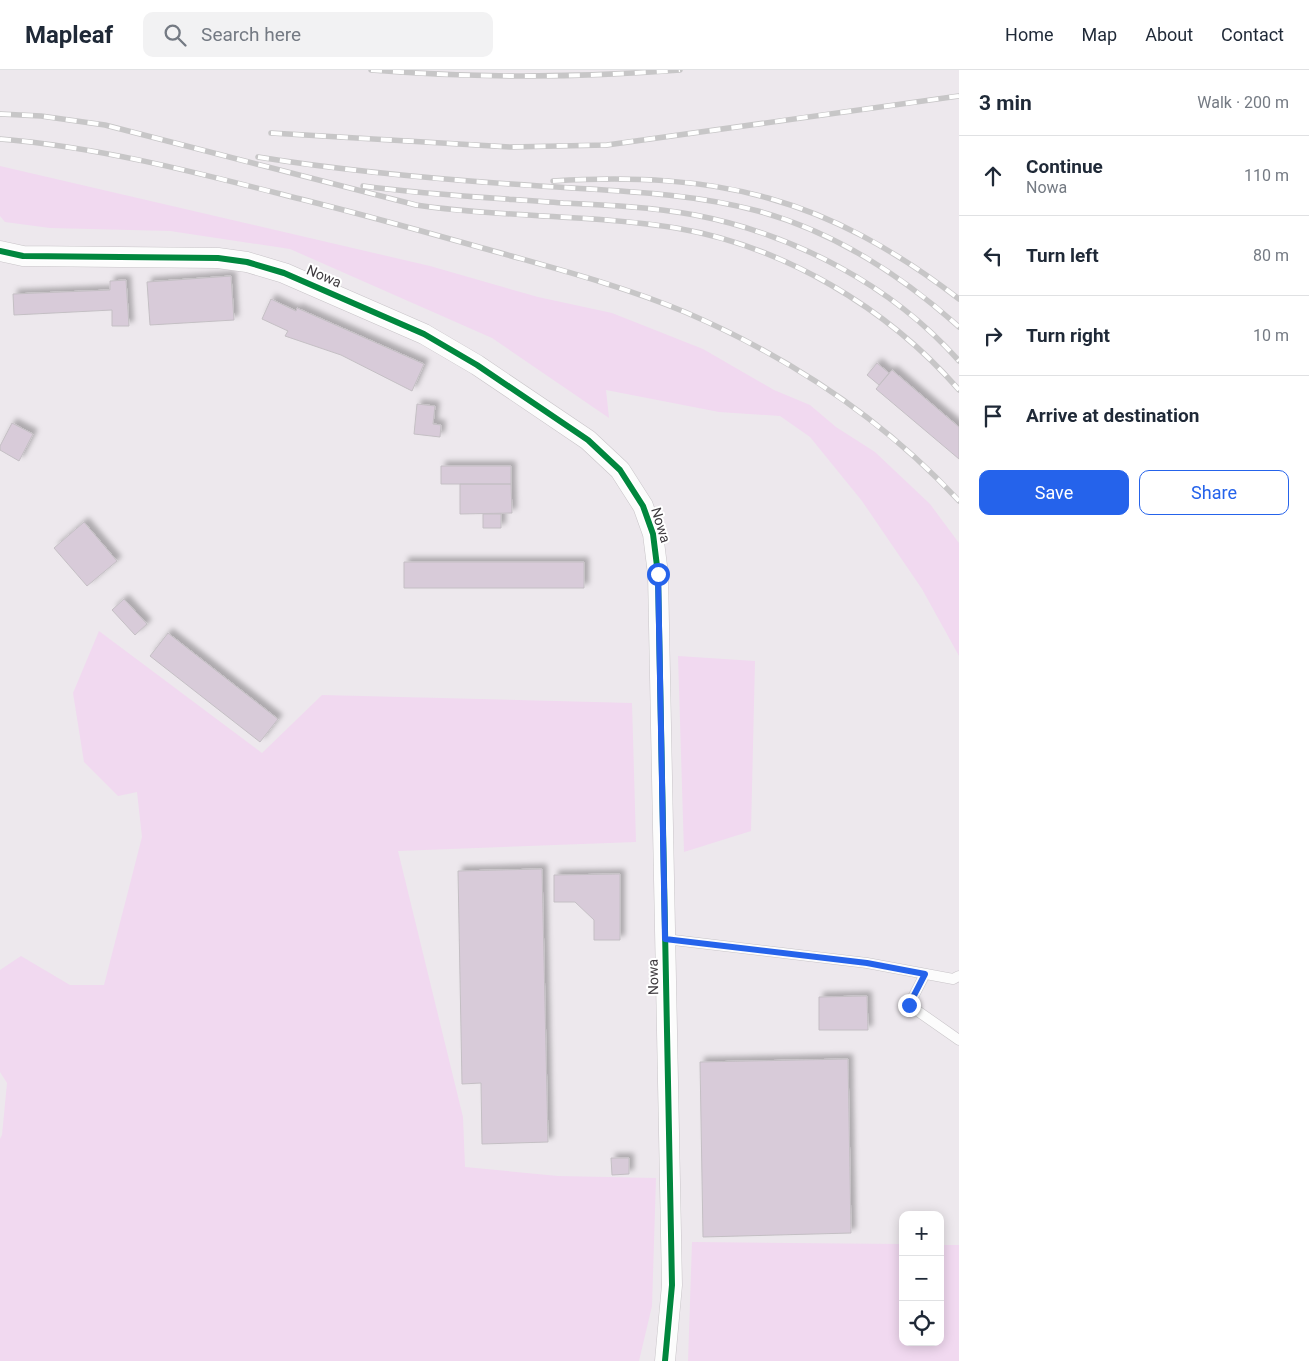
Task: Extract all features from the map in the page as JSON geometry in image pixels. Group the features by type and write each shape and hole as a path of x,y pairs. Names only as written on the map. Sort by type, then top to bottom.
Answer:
{"street":[{"name":"Nowa","path":"0,251 24,256 218,258 272,268 376,311 443,344 573,429 611,459 631,484 651,525 657,556 672,1280 670,1325 665,1361"}],"lane":[{"path":"665,939 867,963 953,979 959,976"},
{"path":"925,974 909,1005 959,1040"}],"shaded area":[{"path":"0,166 430,266 538,297 612,313 703,349 774,390 810,405 836,427 875,452 930,504 959,543 959,656 922,589 862,501 810,437 780,416 719,412 606,390 609,418 492,338 290,249 170,231 50,228 5,222 0,216"},
{"path":"99,631 262,753 322,695 632,703 636,842 398,851 463,1117 465,1167 558,1176 656,1178 652,1306 639,1361 0,1361 0,1139 7,1083 0,1072 0,970 21,956 70,985 104,985 142,837 137,792 118,796 84,762 73,693"},
{"path":"678,656 755,661 751,831 684,852"},
{"path":"692,1242 899,1244 899,1346 944,1346 944,1245 959,1245 959,1361 688,1361"}],"building":[{"path":"231,276 234,320 150,325 147,282"},
{"path":"126,280 129,326 112,326 112,310 14,315 13,294 110,290 110,281"},
{"path":"271,299 296,311 297,308 424,364 412,391 341,355 285,336 288,331 262,319"},
{"path":"877,363 889,373 879,385 867,375"},
{"path":"892,370 959,427 959,459 876,389"},
{"path":"417,404 435,406 433,424 441,425 440,437 414,434"},
{"path":"12,423 33,434 19,461 0,450 0,446"},
{"path":"441,466 511,466 511,484 441,484"},
{"path":"460,484 511,484 512,513 460,514"},
{"path":"483,514 501,514 501,528 483,528"},
{"path":"84,522 117,561 87,586 54,548"},
{"path":"404,562 584,562 584,588 404,588"},
{"path":"124,599 147,624 135,635 112,610"},
{"path":"168,633 278,719 260,742 150,656"},
{"path":"542,869 548,1142 482,1144 481,1083 462,1084 458,871"},
{"path":"620,874 620,940 594,940 594,920 575,902 554,902 554,875"},
{"path":"867,996 868,1030 819,1030 819,997"},
{"path":"848,1059 851,1233 703,1237 700,1062"},
{"path":"611,1158 629,1158 629,1174 612,1175"}],"railway":[{"path":"371,70 526,76 680,70"},
{"path":"271,133 510,147 607,145 959,96"},
{"path":"0,114 41,116 105,125 416,205 481,212 611,220 676,228 716,237 755,249 794,266 831,285 866,307 931,360 959,390"},
{"path":"0,139 83,149 247,185 536,263 643,296 723,329 832,392 898,443 930,471 959,501"},
{"path":"258,157 399,175 677,196 758,211 814,231 866,257 914,290 959,327"},
{"path":"553,181 612,179 667,181 719,187 768,198 816,214 863,236 910,264 959,299"},
{"path":"363,186 463,196 646,208 695,215 732,224 768,235 804,250 872,286 903,309 959,361"}],"cycle path":[{"path":"0,251 23,256 218,258 247,262 284,273 424,334 477,365 588,440 620,470 643,506 653,534 658,574 672,1285 665,1361"}],"route":[{"path":"658,574 665,939 867,963 925,974 909,1005"}]}
